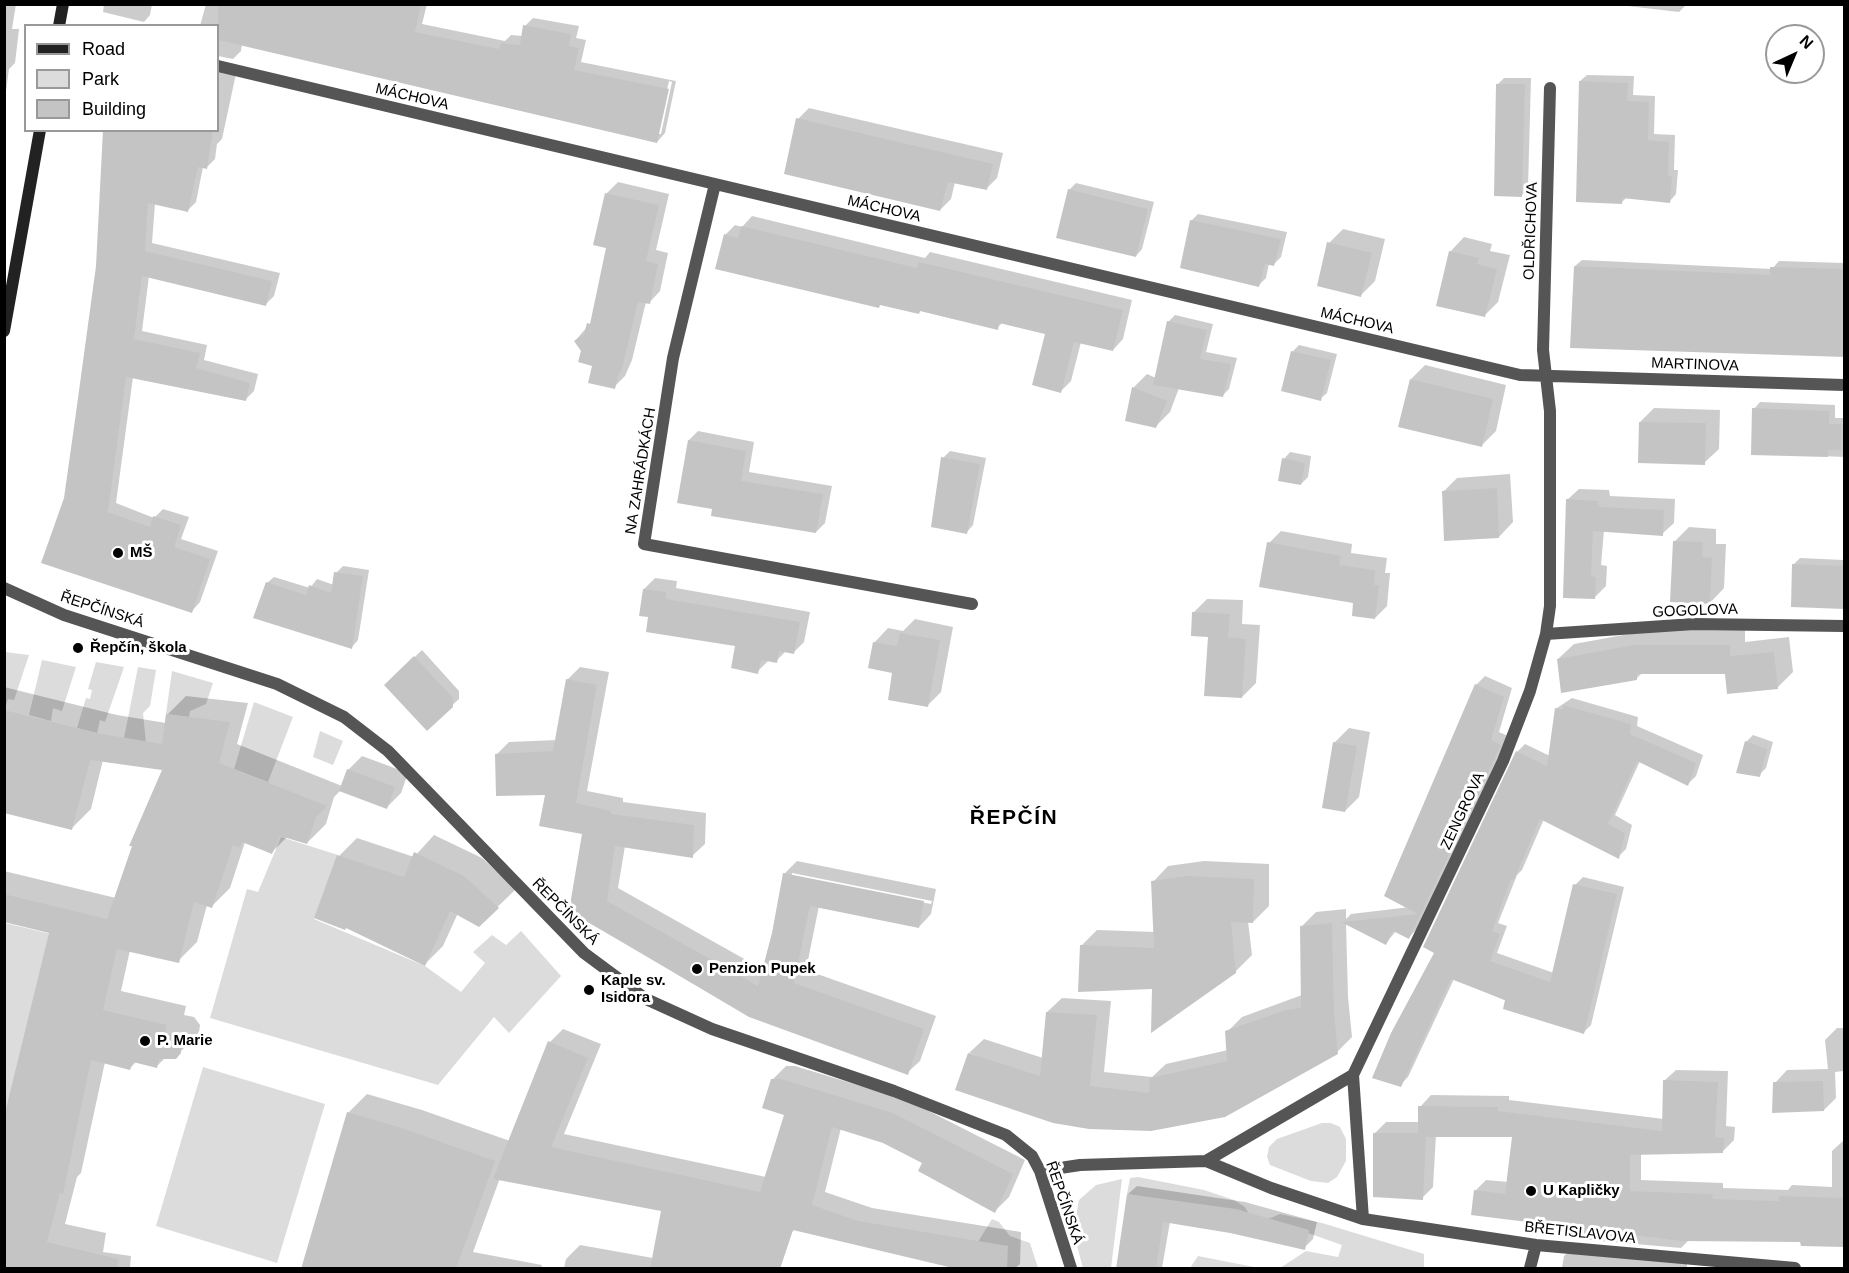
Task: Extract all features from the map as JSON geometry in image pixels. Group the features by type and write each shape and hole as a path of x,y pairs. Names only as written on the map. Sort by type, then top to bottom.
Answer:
{"street":[{"path":"59,24 63,4"},
{"name":"MÁCHOVA","path":"219,66 1520,375 1545,375"},
{"name":"OLDŘICHOVA","path":"1545,375 1543,350 1550,88"},
{"path":"4,331 40,132"},
{"name":"NA ZAHRÁDKÁCH","path":"715,184 674,358 644,544 972,604"},
{"name":"MARTINOVA","path":"1545,375 1845,385"},
{"name":"ZENGROVA","path":"1353,1075 1503,761 1519,722 1546,634 1550,595 1550,411 1545,375"},
{"name":"ŘEPČÍNSKÁ","path":"4,588 64,615 277,684 344,717 388,751 584,953 646,999 712,1029 894,1091 1006,1135 1032,1156 1040,1171 1071,1269"},
{"name":"GOGOLOVA","path":"1546,634 1694,624 1845,626"},
{"path":"1040,1171 1080,1165 1206,1161 1353,1075 1363,1218"},
{"name":"BŘETISLAVOVA","path":"1206,1161 1270,1188 1363,1218 1536,1245 1795,1269"},
{"path":"1530,1269 1536,1245"}],"green space":[{"path":"5,652 29,655 14,700 8,699 5,708"},
{"path":"42,660 76,667 62,711 53,708 51,721 29,715"},
{"path":"96,662 124,667 105,722 100,720 97,733 77,728 86,698 90,699 92,690 88,689"},
{"path":"138,667 156,670 150,706 143,713 146,743 124,738"},
{"path":"172,671 213,683 206,704 190,711 189,717 166,714"},
{"path":"254,702 293,717 268,782 234,769"},
{"path":"320,731 343,741 333,765 313,757"},
{"path":"281,837 338,855 314,919 425,966 461,992 485,963 473,952 492,935 506,945 521,931 561,976 509,1033 494,1017 438,1085 210,1018 247,889 258,892"},
{"path":"5,923 55,935 5,1117"},
{"path":"203,1067 325,1104 277,1263 156,1226"},
{"path":"1322,1123 1331,1123 1340,1127 1346,1139 1346,1161 1337,1177 1328,1183 1311,1181 1270,1165 1267,1157 1269,1147 1277,1139"},
{"path":"1138,1177 1204,1190 1234,1200 1245,1207 1249,1214 1127,1194 1130,1178"},
{"path":"1122,1179 1111,1268 1083,1268 1073,1231 1079,1200 1096,1185"},
{"path":"1280,1214 1322,1223 1424,1254 1424,1268 1280,1268 1306,1251 1338,1257 1342,1245 1268,1219"},
{"path":"992,1219 999,1222 1010,1236 1030,1243 1038,1268 1007,1268 1007,1246 978,1242"},
{"path":"1198,1256 1259,1268 1190,1268"}],"building":[{"path":"218,4 421,4 415,32 499,49 501,43 520,45 523,25 571,34 569,46 579,48 574,70 669,89 657,143 219,40"},
{"path":"1579,81 1628,83 1627,101 1649,102 1648,140 1669,142 1668,176 1672,176 1670,203 1622,198 1622,204 1576,202"},
{"path":"1496,84 1525,84 1522,197 1494,196"},
{"path":"796,118 993,164 987,190 948,182 940,211 784,174"},
{"path":"103,132 213,132 207,169 198,167 188,212 148,203 145,251 272,281 266,306 142,276 134,339 200,353 196,368 250,383 246,401 126,377 108,512 150,527 153,516 181,525 174,547 210,559 192,613 41,563 64,498 96,266"},
{"path":"1068,189 1148,209 1136,257 1056,238"},
{"path":"605,193 659,205 646,261 658,264 650,304 638,302 615,389 588,383 592,366 578,362 581,351 574,341 584,334 587,323 590,324 606,248 593,245"},
{"path":"1190,220 1281,239 1274,266 1265,264 1259,287 1180,268"},
{"path":"741,226 917,268 919,262 1123,310 1113,351 1074,342 1061,393 1032,385 1045,334 999,323 998,330 920,311 919,314 880,305 879,308 715,269 724,234 738,238"},
{"path":"1327,242 1372,253 1361,297 1317,286"},
{"path":"1449,251 1479,258 1477,264 1497,269 1485,317 1436,306"},
{"path":"1574,266 1770,275 1770,267 1845,269 1845,357 1570,348"},
{"path":"1167,321 1207,330 1200,359 1231,364 1223,397 1153,385"},
{"path":"1291,351 1331,360 1321,401 1281,391"},
{"path":"1410,379 1493,399 1482,447 1398,427"},
{"path":"1132,387 1167,401 1156,428 1125,421"},
{"path":"1752,408 1829,411 1829,424 1842,424 1841,450 1828,450 1828,457 1751,455"},
{"path":"1639,422 1706,423 1705,465 1638,463"},
{"path":"688,440 746,451 741,481 823,494 816,533 711,516 712,509 677,503"},
{"path":"941,457 980,464 967,534 931,527"},
{"path":"1282,458 1305,463 1301,485 1278,481"},
{"path":"1497,488 1499,538 1444,541 1442,491"},
{"path":"1566,499 1598,501 1599,507 1664,510 1663,536 1593,531 1591,576 1596,577 1595,599 1563,598"},
{"path":"1673,541 1703,542 1702,557 1712,558 1710,604 1670,602"},
{"path":"1267,542 1341,556 1339,565 1375,570 1374,585 1379,585 1375,619 1352,616 1353,603 1259,587"},
{"path":"1792,564 1845,566 1845,609 1791,607"},
{"path":"334,572 363,576 352,649 253,618 266,582 306,595 309,585 331,593"},
{"path":"643,589 666,592 666,599 800,622 794,654 779,651 777,663 761,660 758,674 731,668 735,646 646,632 648,617 639,616"},
{"path":"1192,612 1230,614 1228,637 1246,639 1242,698 1204,696 1208,637 1191,636"},
{"path":"900,633 940,640 928,707 888,700 892,673 868,668 873,642 897,646"},
{"path":"1634,645 1730,645 1730,656 1774,652 1778,689 1727,694 1725,674 1637,674 1637,680 1561,693 1557,659"},
{"path":"414,656 453,698 453,707 427,731 384,685"},
{"path":"566,679 597,685 576,803 611,811 611,814 694,825 693,858 615,846 607,901 758,986 772,933 783,873 924,901 919,928 810,906 794,983 924,1029 908,1075 749,1017 573,913 570,905 582,834 539,826 545,795 496,796 495,754 553,751"},
{"path":"1475,684 1504,697 1491,740 1501,745 1409,939 1393,931 1386,945 1341,922 1418,914 1384,896"},
{"path":"1563,705 1631,724 1630,734 1696,763 1688,786 1637,761 1608,824 1625,833 1619,859 1540,819 1514,880 1511,879 1492,931 1500,934 1490,961 1550,982 1573,884 1617,894 1584,1034 1503,1009 1505,1000 1451,979 1401,1087 1372,1078 1391,1033 1434,953 1423,947 1516,751 1547,766 1555,708 1563,709"},
{"path":"4,710 97,733 162,744 166,714 230,722 219,763 327,806 316,817 307,844 280,836 272,854 242,842 240,848 233,845 212,908 194,902 179,963 117,949 103,1010 167,1025 165,1033 175,1035 181,1044 181,1053 176,1059 159,1059 157,1068 133,1062 130,1070 91,1060 63,1194 60,1193 47,1242 118,1259 117,1269 4,1269 4,1117 49,933 4,922 4,894 107,919 132,846 129,846 162,770 90,760 72,830 4,813"},
{"path":"1745,741 1767,749 1760,777 1736,773"},
{"path":"1333,742 1357,746 1345,812 1322,808"},
{"path":"347,769 395,787 387,809 339,791"},
{"path":"414,852 464,876 499,908 479,927 450,911 425,966 346,928 345,930 314,918 337,855 404,877"},
{"path":"1187,876 1254,879 1253,923 1231,922 1236,973 1151,1033 1152,989 1078,992 1080,945 1154,948 1151,881"},
{"path":"1332,923 1334,1012 1338,1054 1225,1117 1151,1131 1089,1129 1053,1123 955,1090 968,1053 1040,1076 1046,1012 1097,1015 1090,1086 1149,1093 1150,1078 1227,1061 1225,1031 1286,1010 1301,1008 1300,926"},
{"path":"548,1041 588,1058 551,1147 760,1192 784,1115 762,1108 771,1079 781,1079 893,1113 1013,1174 995,1213 918,1171 922,1163 883,1143 832,1127 812,1205 858,1221 1008,1246 1007,1269 957,1269 793,1230 780,1269 650,1269 661,1211 493,1179"},
{"path":"1663,1080 1718,1082 1715,1137 1724,1138 1723,1153 1630,1155 1630,1191 1713,1194 1712,1199 1779,1201 1779,1196 1845,1198 1845,1247 1801,1246 1800,1242 1681,1241 1471,1215 1474,1190 1505,1194 1512,1137 1426,1137 1423,1200 1373,1197 1373,1133 1418,1133 1418,1106 1498,1107 1498,1111 1662,1131"},
{"path":"1823,1081 1824,1111 1772,1113 1773,1082"},
{"path":"347,1112 402,1128 495,1161 456,1269 301,1269"},
{"path":"1127,1194 1236,1209 1309,1230 1305,1250 1230,1233 1163,1222 1156,1269 1116,1269"}],"place":[{"name":"MŠ","path":"118,553"},
{"name":"Řepčín, škola","path":"78,648"},
{"name":"Penzion Pupek","path":"697,969"},
{"name":"Kaple sv. Isidora","path":"589,990"},
{"name":"P. Marie","path":"145,1041"},
{"name":"U Kapličky","path":"1531,1191"}],"district":[{"name":"ŘEPČÍN","path":"1014,818"}]}
